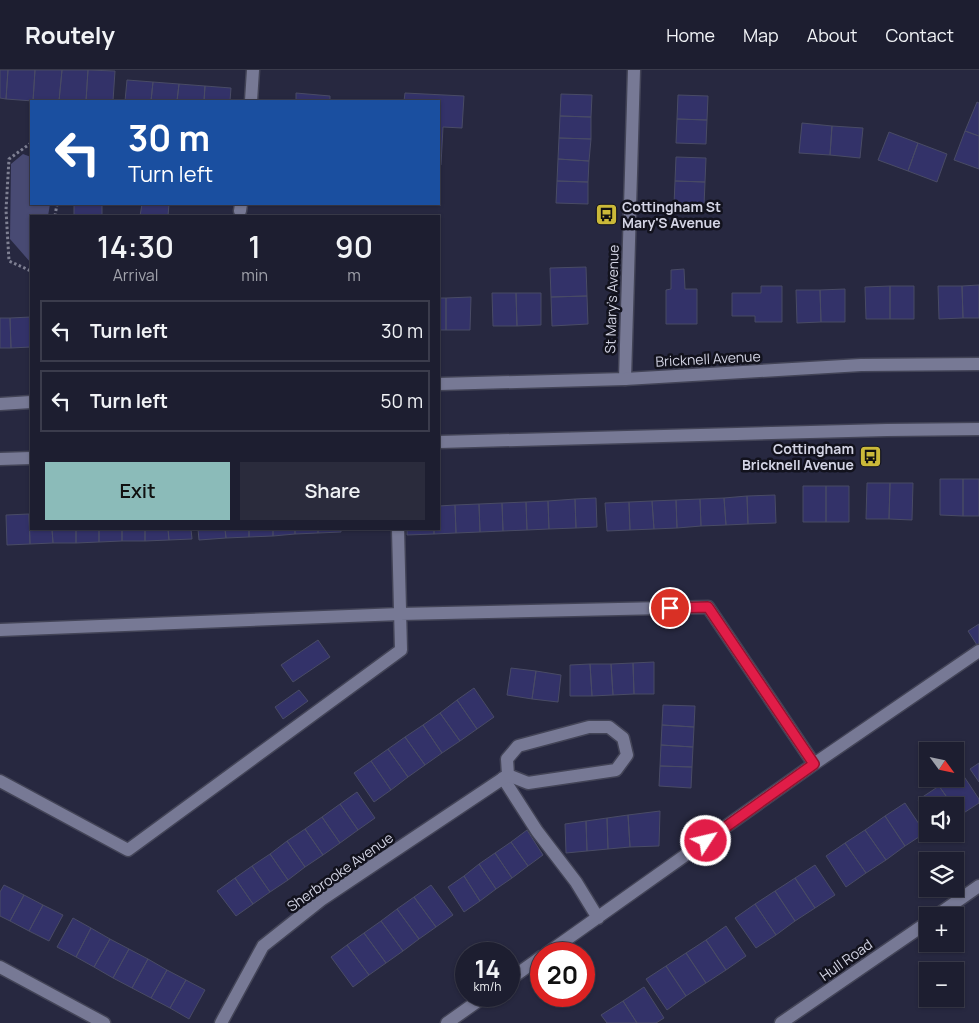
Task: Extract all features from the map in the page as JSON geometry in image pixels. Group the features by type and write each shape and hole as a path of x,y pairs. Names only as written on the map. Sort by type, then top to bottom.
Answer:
{"street":[{"path":"250,100 254,70"},
{"name":"St Mary's Avenue","path":"625,379 634,70"},
{"name":"Bricknell Avenue","path":"440,384 625,379 861,365 979,364"},
{"path":"0,404 30,402"},
{"path":"440,442 979,429"},
{"path":"0,459 30,458"},
{"path":"0,781 128,850 401,650 398,530"},
{"path":"0,630 400,614 708,607 814,764"},
{"path":"563,942 814,764 979,652"},
{"path":"505,777 528,783 616,770 627,755 623,738 609,727 589,727 518,746 507,760 505,777 537,831 576,882 598,918"},
{"name":"Sherbrooke Avenue","path":"221,1023 263,946 321,900 505,777"},
{"path":"949,907 979,886"},
{"name":"Hull Road","path":"781,1023 919,928"},
{"path":"0,967 104,1023"},
{"path":"447,1023 470,1007"}],"path":[{"path":"30,144 8,160 6,210 9,261 30,271"}],"shaded area":[{"path":"23,154 30,157 30,205 50,205 48,215 30,215 30,262 10,239 11,164"}],"building":[{"path":"0,70 8,70 6,99 0,98"},
{"path":"8,70 35,70 33,100 6,99"},
{"path":"35,70 62,70 59,100 33,100"},
{"path":"62,70 88,70 86,100 59,100"},
{"path":"88,70 115,71 113,100 86,100"},
{"path":"127,80 153,82 151,100 125,100"},
{"path":"153,82 179,84 177,100 151,100"},
{"path":"179,84 205,86 204,100 177,100"},
{"path":"205,86 231,88 230,100 204,100"},
{"path":"296,93 330,96 330,100 296,100"},
{"path":"405,93 464,96 462,128 443,127 441,165 440,100 404,100"},
{"path":"561,94 592,95 591,117 560,116"},
{"path":"678,95 708,96 707,120 677,119"},
{"path":"977,102 979,103 979,136 965,131"},
{"path":"560,116 591,117 591,139 559,138"},
{"path":"677,119 707,120 706,144 676,143"},
{"path":"802,123 832,126 830,155 799,153"},
{"path":"832,126 863,128 860,158 830,155"},
{"path":"965,131 979,136 979,169 954,160"},
{"path":"889,132 918,143 908,171 878,160"},
{"path":"559,138 591,139 589,161 558,159"},
{"path":"918,143 947,154 937,182 908,171"},
{"path":"676,157 706,158 705,182 675,181"},
{"path":"558,159 589,161 588,182 557,181"},
{"path":"557,181 588,182 588,204 556,203"},
{"path":"675,181 705,182 704,206 674,205"},
{"path":"74,205 102,205 102,215 74,215"},
{"path":"142,205 169,205 168,215 140,215"},
{"path":"586,267 587,296 551,297 550,268"},
{"path":"684,269 685,289 697,289 697,324 666,324 666,290 671,289 671,270"},
{"path":"979,285 979,318 963,318 962,286"},
{"path":"761,286 782,286 782,322 755,322 755,316 732,316 732,293 761,293"},
{"path":"890,286 914,286 914,319 890,319"},
{"path":"890,286 890,319 866,319 865,287"},
{"path":"938,286 962,286 963,318 939,319"},
{"path":"845,289 845,322 821,322 820,290"},
{"path":"796,290 820,290 821,322 797,323"},
{"path":"492,293 516,293 517,326 493,326"},
{"path":"516,293 541,293 541,325 517,326"},
{"path":"587,296 588,324 552,326 551,297"},
{"path":"471,297 470,330 446,330 446,298"},
{"path":"440,298 446,298 446,330 440,330"},
{"path":"30,317 30,347 11,348 10,318"},
{"path":"0,318 10,318 11,348 0,348"},
{"path":"940,479 963,479 963,516 940,515"},
{"path":"963,479 979,479 979,516 963,516"},
{"path":"867,483 890,483 889,519 866,519"},
{"path":"890,483 913,483 912,520 889,519"},
{"path":"803,486 826,486 826,522 803,522"},
{"path":"826,486 849,486 849,522 826,522"},
{"path":"775,495 776,523 748,524 747,496"},
{"path":"747,496 748,524 726,525 724,498"},
{"path":"596,498 597,527 576,528 575,499"},
{"path":"724,498 726,525 701,526 700,499"},
{"path":"575,499 576,528 549,529 548,501"},
{"path":"700,499 701,526 677,528 676,500"},
{"path":"676,500 677,528 654,529 652,501"},
{"path":"548,501 549,529 527,530 526,502"},
{"path":"652,501 654,529 630,530 629,502"},
{"path":"526,502 527,530 503,531 502,503"},
{"path":"629,502 630,530 607,531 605,503"},
{"path":"502,503 503,531 480,532 479,504"},
{"path":"479,504 480,532 456,533 455,505"},
{"path":"455,505 456,533 434,534 434,530 440,530 440,506"},
{"path":"29,514 30,530 52,530 53,543 30,544"},
{"path":"29,514 30,544 7,545 6,515"},
{"path":"52,530 76,530 76,543 53,543"},
{"path":"76,530 99,530 99,542 76,543"},
{"path":"99,530 122,530 122,541 99,542"},
{"path":"122,530 145,530 145,541 122,541"},
{"path":"145,530 168,530 169,540 145,541"},
{"path":"168,530 191,530 192,539 169,540"},
{"path":"198,530 225,530 226,538 199,540"},
{"path":"225,530 249,530 249,537 226,538"},
{"path":"249,530 273,530 273,536 249,537"},
{"path":"273,530 295,530 295,534 273,536"},
{"path":"295,530 318,530 318,533 295,534"},
{"path":"318,530 341,530 341,532 318,533"},
{"path":"407,530 434,530 434,534 407,535"},
{"path":"979,624 979,644 977,645 968,631"},
{"path":"318,640 330,657 293,682 281,665"},
{"path":"654,662 654,694 634,694 633,663"},
{"path":"633,663 634,694 613,695 611,664"},
{"path":"590,664 592,696 570,696 570,665"},
{"path":"590,664 611,664 613,695 592,696"},
{"path":"511,668 536,671 532,699 507,695"},
{"path":"536,671 561,675 558,702 532,699"},
{"path":"474,688 494,717 477,729 457,700"},
{"path":"299,690 308,701 283,719 275,707"},
{"path":"457,700 477,729 460,741 440,713"},
{"path":"663,705 695,706 694,727 662,725"},
{"path":"440,713 460,741 442,753 423,725"},
{"path":"423,725 442,753 425,765 405,737"},
{"path":"662,725 694,727 693,747 661,745"},
{"path":"405,737 425,765 408,777 388,749"},
{"path":"661,745 693,747 692,767 660,766"},
{"path":"388,749 408,777 391,790 371,761"},
{"path":"371,761 391,790 374,802 354,773"},
{"path":"979,763 979,782 970,769"},
{"path":"660,766 692,767 691,788 659,786"},
{"path":"964,776 979,799 979,803 964,813 964,797 947,797 940,788 964,788"},
{"path":"936,788 940,788 947,797 922,797"},
{"path":"357,792 375,818 358,830 340,804"},
{"path":"905,803 919,824 919,837 905,846 885,816"},
{"path":"340,804 358,830 340,843 322,817"},
{"path":"660,811 659,846 630,847 628,815"},
{"path":"628,815 630,847 608,849 607,818"},
{"path":"885,816 905,846 886,860 865,830"},
{"path":"322,817 340,843 323,855 305,829"},
{"path":"607,818 608,849 587,851 586,821"},
{"path":"586,821 587,851 566,853 565,824"},
{"path":"305,829 323,855 305,867 287,841"},
{"path":"527,830 543,855 528,866 511,842"},
{"path":"865,830 886,860 866,873 845,843"},
{"path":"287,841 305,867 288,880 270,854"},
{"path":"511,842 528,866 512,878 495,853"},
{"path":"845,843 866,873 846,887 826,856"},
{"path":"495,853 512,878 496,889 479,864"},
{"path":"270,854 288,880 270,892 252,866"},
{"path":"479,864 496,889 480,901 464,876"},
{"path":"815,865 835,895 815,908 795,878"},
{"path":"252,866 270,892 253,904 235,878"},
{"path":"464,876 480,901 464,912 448,887"},
{"path":"235,878 253,904 236,916 217,891"},
{"path":"795,878 815,908 795,921 775,891"},
{"path":"4,885 24,895 10,921 0,916 0,892"},
{"path":"431,885 453,915 436,927 414,897"},
{"path":"775,891 795,921 776,935 755,904"},
{"path":"24,895 43,905 29,931 10,921"},
{"path":"414,897 436,927 419,939 397,909"},
{"path":"755,904 776,935 756,948 735,918"},
{"path":"43,905 63,915 49,941 29,931"},
{"path":"397,909 419,939 403,951 381,921"},
{"path":"73,918 91,928 76,957 57,947"},
{"path":"381,921 403,951 386,963 364,933"},
{"path":"726,926 746,956 726,970 706,940"},
{"path":"91,928 110,939 94,967 76,957"},
{"path":"364,933 386,963 369,975 347,945"},
{"path":"110,939 129,949 113,978 94,967"},
{"path":"706,940 726,970 706,983 686,953"},
{"path":"347,945 369,975 353,987 331,957"},
{"path":"129,949 148,959 132,988 113,978"},
{"path":"686,953 706,983 686,996 666,966"},
{"path":"148,959 167,970 151,998 132,988"},
{"path":"666,966 686,996 667,1010 646,979"},
{"path":"167,970 186,980 170,1008 151,998"},
{"path":"186,980 205,990 189,1019 170,1008"},
{"path":"644,987 664,1018 656,1023 637,1023 623,1001"},
{"path":"623,1001 637,1023 607,1023 601,1015"}],"place":[{"name":"Cottingham St Mary'S Avenue","path":"606,215"},
{"name":"Cottingham Bricknell Avenue","path":"870,457"}],"route":[{"path":"670,608 708,607 814,764 706,841"}]}
